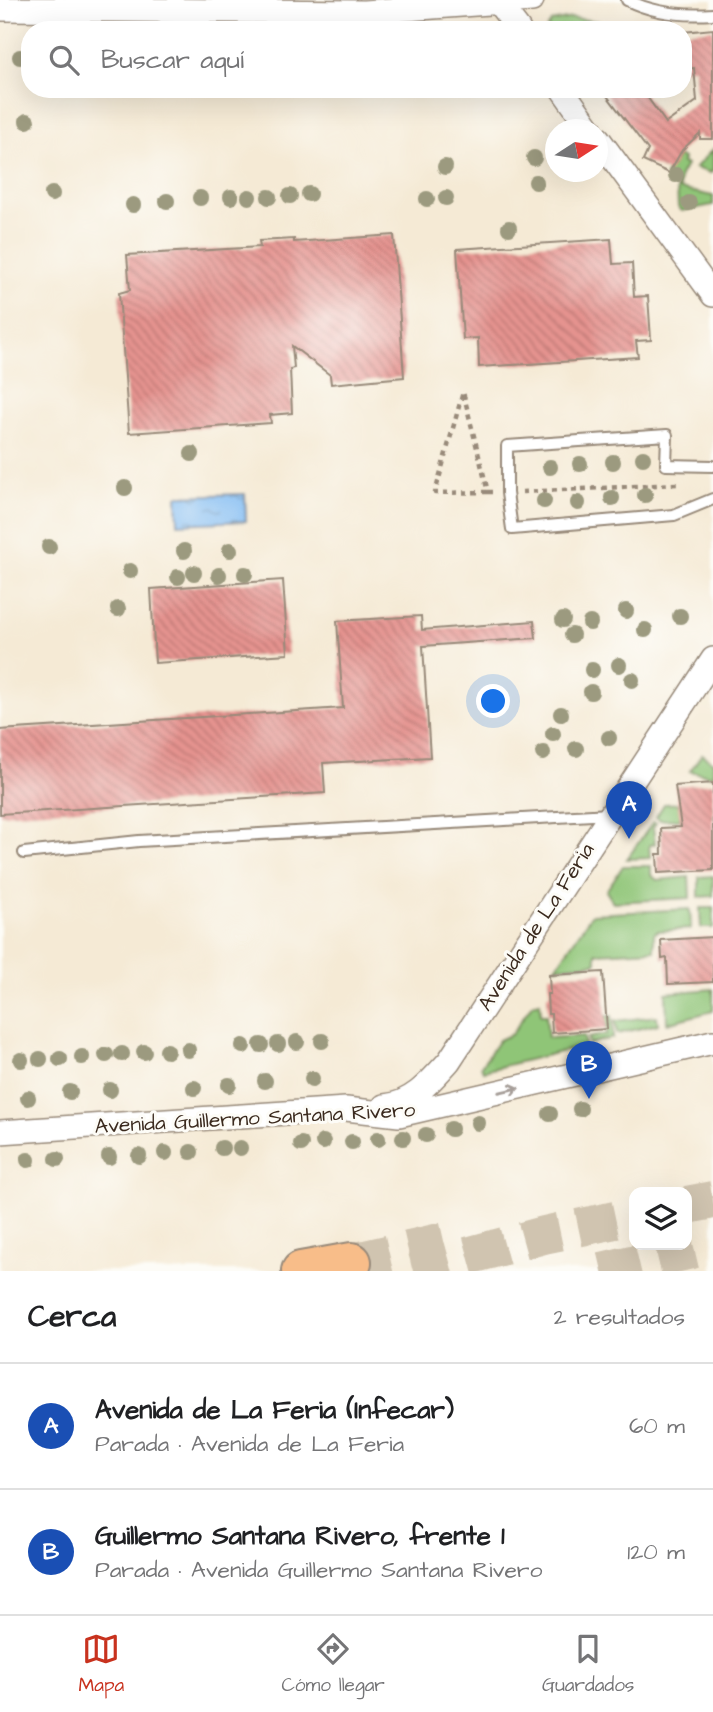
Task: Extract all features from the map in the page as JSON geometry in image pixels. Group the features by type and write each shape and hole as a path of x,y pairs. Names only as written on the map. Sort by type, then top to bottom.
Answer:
{"highway":[{"path":"300,1271 352,1262"}],"street":[{"path":"0,9 364,12 532,0"},
{"path":"498,1 512,21"},
{"path":"568,98 583,119"},
{"path":"608,153 713,295"},
{"name":"Avenida de La Feria","path":"346,1109 394,1105 425,1089 449,1061 713,659"},
{"name":"Avenida Guillermo Santana Rivero","path":"0,1132 346,1109 399,1115 713,1042"},
{"path":"449,1061 455,1076 466,1091 478,1097"}],"lane":[{"path":"627,0 642,7 691,15 713,14"},
{"path":"713,466 666,465 667,435 507,446 507,493 512,529 674,516 713,499"},
{"path":"24,853 139,841 610,814"}],"path":[{"path":"488,492 463,392 435,493 507,493 680,483"}],"green space":[{"path":"572,18 595,21 556,21"},
{"path":"713,149 711,173 695,168"},
{"path":"678,156 686,165 680,176 679,189 713,196 713,205 682,211 678,207 677,184 665,176"},
{"path":"702,754 713,762 713,776 690,771"},
{"path":"712,802 713,817 660,820 656,817 664,804"},
{"path":"653,822 656,823 653,827 655,844 649,845 650,858 627,859"},
{"path":"623,866 651,866 651,875 657,880 689,877 690,898 613,902 606,891"},
{"path":"713,876 713,896 699,897 699,877"},
{"path":"700,908 713,908 713,928 701,928"},
{"path":"690,909 691,929 657,931 654,934 654,950 596,953 596,963 556,967 592,914"},
{"path":"713,989 713,1011 667,1023 666,993"},
{"path":"540,1002 541,1015 546,1015 548,1038 584,1036 585,1046 483,1071 481,1066 499,1040 512,1034 532,1004"},
{"path":"606,1016 612,1016 613,1038 589,1044 588,1038 607,1034"},
{"path":"657,1016 658,1024 617,1034 615,1021"}],"water":[{"path":"245,494 246,521 178,524 177,496"}],"building":[{"path":"713,29 713,139 700,139 700,133 682,150 669,173 643,161 648,150 609,98 648,98 666,123 697,101 692,68 692,31"},
{"path":"394,235 404,377 331,384 330,375 292,346 292,413 270,415 271,423 129,433 119,293 130,290 127,255 260,247 259,241 294,239 294,242"},
{"path":"611,239 613,264 632,263 634,297 648,296 651,340 636,341 638,357 479,367 478,338 463,339 457,249"},
{"path":"283,580 288,654 155,663 151,589"},
{"path":"421,616 422,630 534,621 536,638 423,646 430,757 323,763 325,793 0,814 0,730 343,708 337,621"},
{"path":"713,783 713,870 658,873 657,854 662,854 661,828 681,827 675,786"},
{"path":"713,937 713,982 668,984 667,958 662,959 661,940"},
{"path":"603,972 607,1029 552,1033 551,1014 548,1014 549,975"}],"tunnel":[{"path":"692,1204 713,1200"},
{"path":"413,1271 544,1235 629,1217"},
{"path":"352,1262 444,1241"},
{"path":"602,1271 713,1245"}],"place":[{"name":"Avenida de La Feria (Infecar)","path":"629,839"},
{"name":"Guillermo Santana Rivero, frente 1","path":"589,1099"}]}
